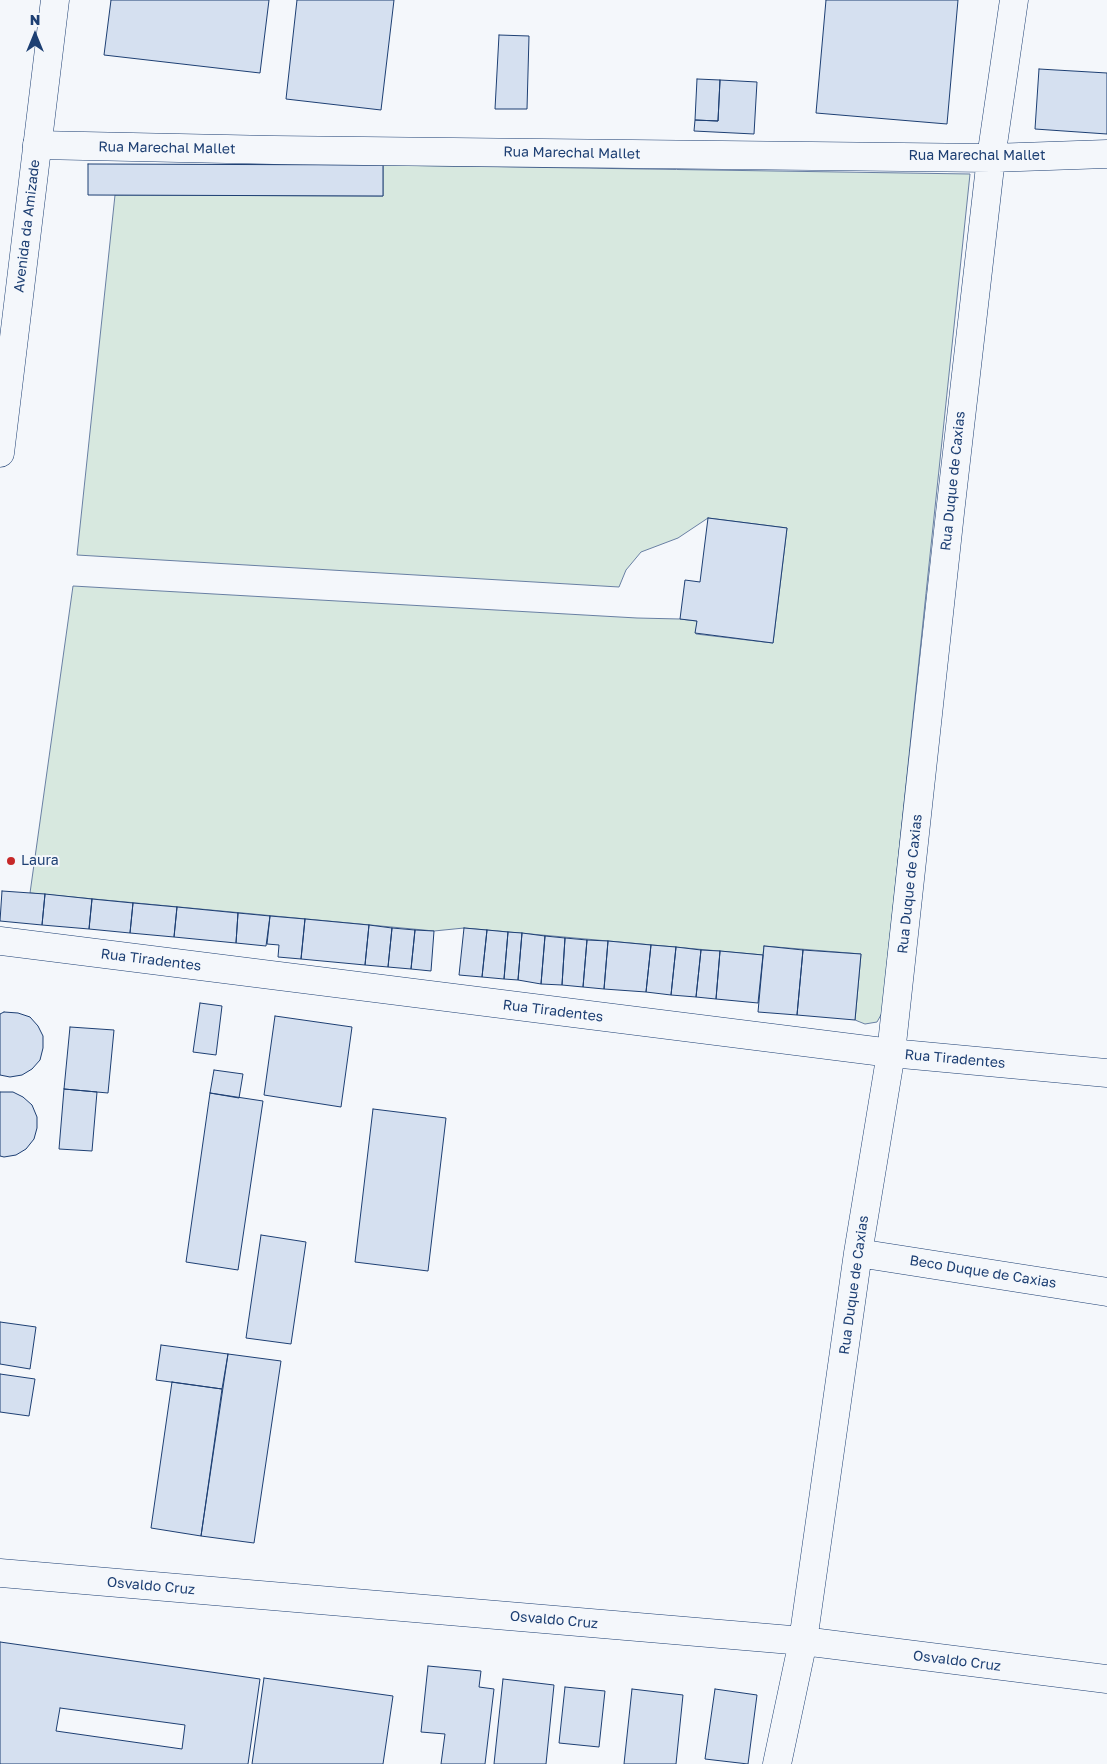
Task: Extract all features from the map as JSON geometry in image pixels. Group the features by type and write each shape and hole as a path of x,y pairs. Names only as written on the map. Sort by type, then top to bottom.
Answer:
{"street":[{"name":"Avenida da Amizade","path":"0,453 7,338 37,145 55,0"},
{"name":"Rua Duque de Caxias","path":"777,1764 803,1641 858,1253 891,1053 948,523 991,158 1014,0"},
{"name":"Rua Marechal Mallet","path":"37,145 264,150 991,158 1107,154"},
{"name":"Rua Tiradentes","path":"0,941 891,1053 1107,1073"},
{"name":"Beco Duque de Caxias","path":"858,1253 1107,1292"},
{"name":"Osvaldo Cruz","path":"0,1573 803,1641 1107,1679"}],"shaded area":[{"path":"383,165 970,174 882,1013 877,1022 865,1024 855,1020 861,954 764,946 763,955 464,928 434,931 30,893 73,586 680,619 697,621 696,634 773,643 787,528 708,518 678,538 641,552 626,570 619,587 77,555 115,195 383,196"}],"building":[{"path":"111,0 269,0 260,73 104,55"},
{"path":"297,0 394,0 381,110 286,99"},
{"path":"826,0 958,0 947,124 816,113"},
{"path":"499,35 529,36 527,109 495,109"},
{"path":"1039,69 1107,73 1107,134 1035,129"},
{"path":"697,79 720,80 718,121 695,120"},
{"path":"720,80 757,82 754,134 694,131 695,120 718,121"},
{"path":"88,164 383,165 383,196 88,195"},
{"path":"708,518 787,528 773,643 695,633 697,621 680,619 685,580 700,582"},
{"path":"2,891 45,894 42,925 0,921"},
{"path":"45,894 92,899 89,929 42,925"},
{"path":"92,899 133,903 130,933 89,929"},
{"path":"133,903 177,907 174,937 130,933"},
{"path":"177,907 238,913 236,943 174,937"},
{"path":"238,913 270,916 266,946 236,943"},
{"path":"270,916 305,919 301,959 278,957 279,945 267,944"},
{"path":"305,919 369,925 365,965 301,959"},
{"path":"369,925 392,928 388,967 365,965"},
{"path":"392,928 415,930 411,969 388,967"},
{"path":"464,928 487,930 482,977 459,975"},
{"path":"415,930 434,931 431,971 411,969"},
{"path":"487,930 508,932 504,979 482,977"},
{"path":"508,932 522,933 518,980 504,979"},
{"path":"522,933 545,936 541,984 518,980"},
{"path":"545,936 565,938 562,985 541,984"},
{"path":"565,938 587,940 583,987 562,985"},
{"path":"587,940 608,941 604,989 583,987"},
{"path":"608,941 651,945 646,992 604,989"},
{"path":"651,945 676,947 671,995 646,992"},
{"path":"764,946 803,950 797,1015 758,1012"},
{"path":"676,947 701,950 696,997 671,995"},
{"path":"701,950 720,951 716,999 696,997"},
{"path":"803,950 861,954 855,1020 797,1015"},
{"path":"720,951 763,955 758,1003 716,999"},
{"path":"200,1003 222,1006 216,1055 193,1052"},
{"path":"4,1012 18,1013 30,1017 38,1026 43,1036 40,1060 32,1069 22,1075 10,1077 0,1075 0,1014"},
{"path":"275,1016 352,1027 341,1107 264,1095"},
{"path":"70,1027 114,1030 108,1093 64,1089"},
{"path":"214,1070 243,1074 239,1098 210,1093"},
{"path":"64,1089 97,1092 92,1151 59,1149"},
{"path":"0,1092 13,1092 23,1097 32,1105 37,1117 34,1139 26,1149 16,1155 4,1157 0,1156"},
{"path":"210,1093 263,1101 238,1270 186,1262"},
{"path":"373,1109 446,1118 428,1271 355,1262"},
{"path":"261,1235 306,1242 291,1344 246,1338"},
{"path":"0,1322 36,1327 30,1369 0,1364"},
{"path":"161,1345 228,1354 222,1389 156,1380"},
{"path":"228,1354 281,1361 254,1543 201,1536"},
{"path":"0,1374 35,1379 29,1416 0,1412"},
{"path":"172,1382 222,1389 201,1536 151,1528"},
{"path":"0,1642 260,1679 248,1764 0,1764","holes":["60,1708 185,1725 182,1749 56,1731"]},
{"path":"428,1666 481,1671 479,1687 494,1689 485,1764 441,1764 445,1734 421,1732"},
{"path":"264,1678 393,1696 383,1764 252,1764"},
{"path":"503,1679 554,1685 546,1764 494,1764"},
{"path":"565,1687 605,1691 599,1747 559,1743"},
{"path":"632,1689 683,1695 676,1764 624,1764"},
{"path":"715,1689 757,1695 748,1764 705,1759"}],"place":[{"name":"Laura","path":"11,861"}]}
